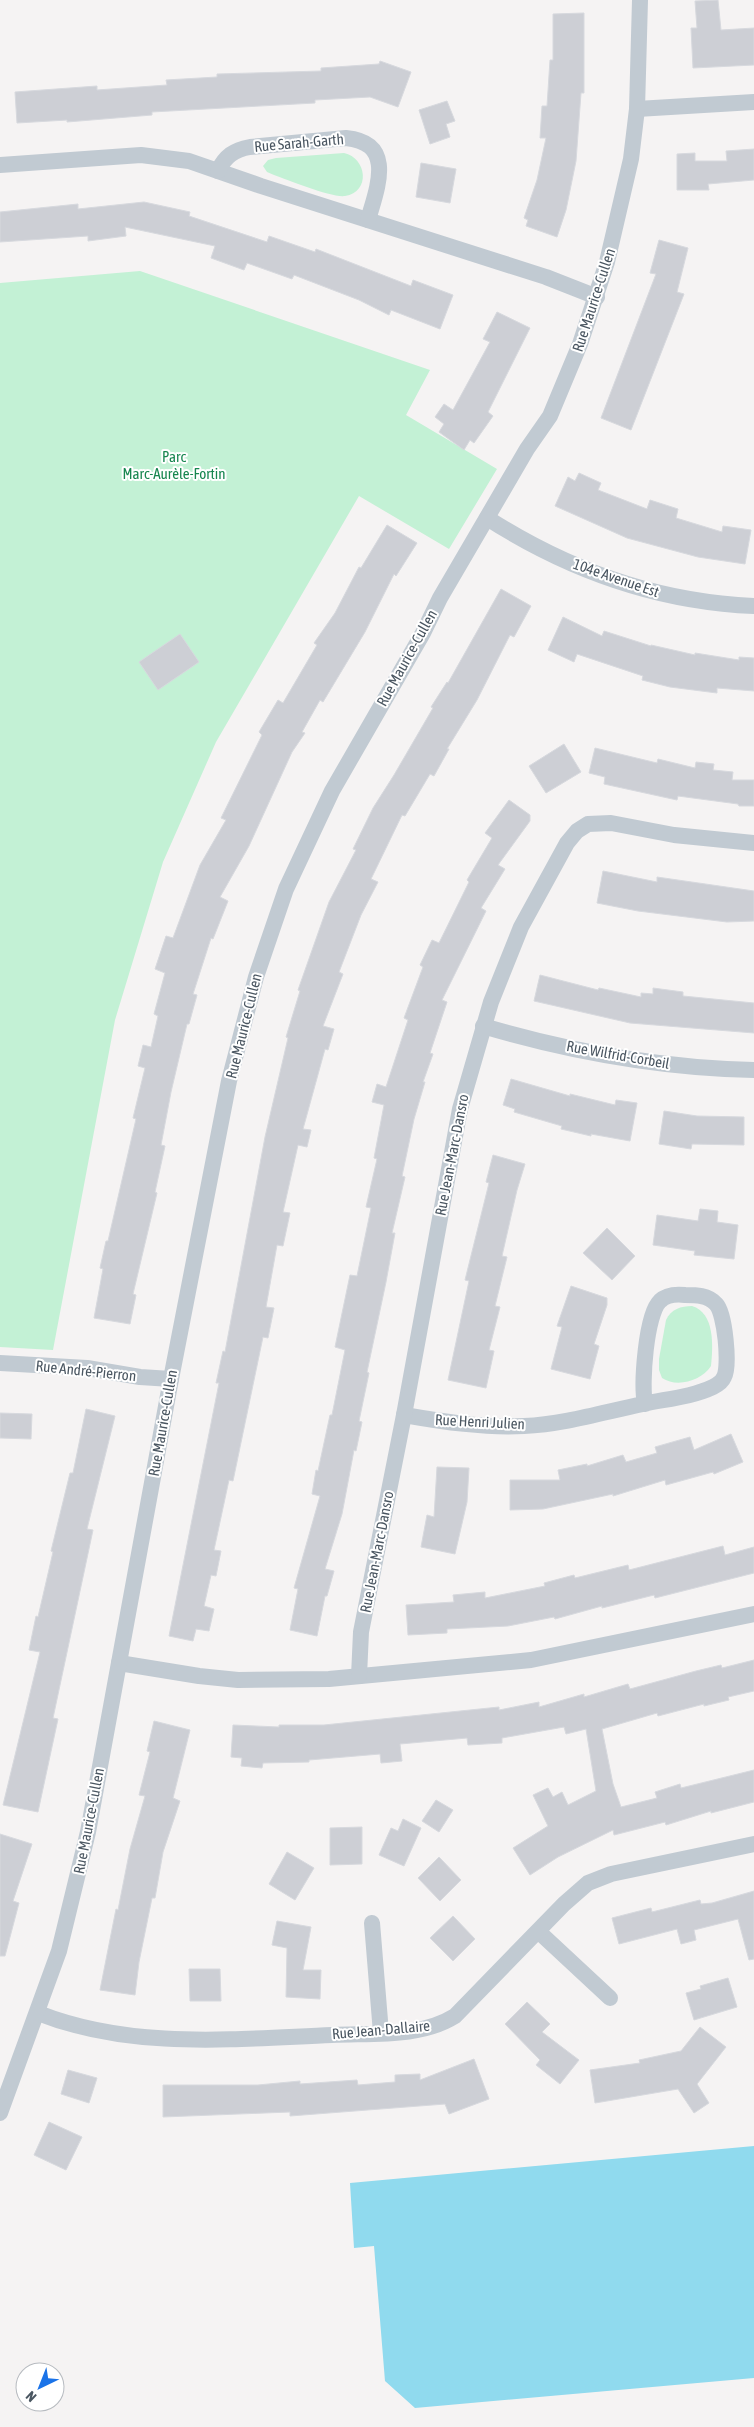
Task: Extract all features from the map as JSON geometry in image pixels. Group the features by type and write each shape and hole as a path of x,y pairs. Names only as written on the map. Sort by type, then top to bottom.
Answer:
{"street":[{"name":"Rue Maurice-Cullen","path":"0,2113 59,1951 88,1832 171,1379 229,1081 251,992 277,914 296,867 332,791 487,518 550,416 577,352 597,297 621,207 631,158 637,109 640,0"},
{"path":"637,109 754,102"},
{"name":"Rue Sarah-Garth","path":"218,171 228,156 235,151 250,147 346,138 362,141 372,148 380,166 375,196 368,220"},
{"path":"0,165 141,155 189,161 546,277 597,297"},
{"name":"104e Avenue Est","path":"487,518 509,532 562,559 628,585 692,600 754,606"},
{"name":"Rue Jean-Marc-Dansro","path":"359,1676 361,1632 404,1415 454,1135 483,1026 498,981 522,927 560,853 572,836 582,827 595,823 611,824 674,835 754,843"},
{"name":"Rue Wilfrid-Corbeil","path":"483,1026 539,1040 636,1060 699,1067 754,1070"},
{"name":"Rue Henri Julien","path":"404,1415 454,1423 524,1426 564,1421 645,1404 706,1390 722,1381 726,1371 723,1318 718,1306 712,1300 700,1296 679,1294 667,1296 658,1302 654,1312 643,1366 642,1384 645,1404"},
{"name":"Rue André-Pierron","path":"0,1363 87,1368 140,1377 171,1379"},
{"path":"119,1662 199,1676 238,1680 290,1680 359,1676 538,1659 754,1614"},
{"name":"Rue Jean-Dallaire","path":"38,2013 68,2024 168,2039 205,2040 381,2033 425,2029 437,2026 455,2016 574,1894 600,1877 754,1844"},
{"path":"372,1922 381,2033"},
{"path":"539,1932 610,1998"}],"green space":[{"path":"344,153 358,161 363,175 359,188 345,196 321,192 299,184 267,172 263,166 268,160 276,158"},
{"name":"Parc Marc-Aurèle-Fortin","path":"140,271 430,370 406,415 497,469 449,549 359,496 216,742 163,862 115,1020 53,1350 0,1347 0,283"},
{"path":"692,1306 700,1310 709,1323 712,1340 711,1366 695,1379 681,1383 668,1381 662,1378 659,1370 659,1359 666,1320 677,1309"}],"water":[{"path":"754,2146 754,2378 415,2408 385,2381 374,2246 354,2248 350,2183"}],"building":[{"path":"718,0 721,30 754,28 754,65 693,68 691,28 697,28 695,1"},
{"path":"584,13 584,93 581,93 576,161 566,210 557,237 526,226 528,220 524,218 537,180 546,138 540,138 542,106 547,106 550,60 553,60 553,14"},
{"path":"380,61 411,72 398,107 370,97 315,100 315,103 152,112 152,115 67,122 67,120 17,123 15,92 97,86 97,90 167,85 166,80 217,77 217,74 321,71 321,68 379,64"},
{"path":"447,101 455,121 446,124 450,137 430,144 419,110"},
{"path":"754,149 754,180 708,184 709,190 677,190 677,154 695,153 695,161 727,161 726,151"},
{"path":"421,163 456,169 450,203 416,197"},
{"path":"144,202 190,212 189,216 267,242 269,236 315,252 316,249 411,286 413,280 453,295 440,329 391,310 389,315 359,300 294,275 292,279 247,263 244,270 211,258 215,246 125,227 126,236 88,241 88,236 0,242 0,212 78,204 78,209"},
{"path":"659,240 688,248 677,292 684,294 631,430 601,418 656,274 650,273"},
{"path":"497,312 530,328 488,412 493,416 474,443 470,440 464,450 439,432 444,424 435,417 444,404 453,410 490,342 483,339"},
{"path":"579,473 601,483 598,490 647,509 650,500 678,509 676,518 722,532 723,526 751,530 745,564 698,557 627,538 555,506 568,477 575,481"},
{"path":"387,525 417,543 396,576 394,574 365,632 323,702 320,700 302,732 305,733 292,752 249,846 220,897 228,901 213,939 211,938 193,994 197,995 189,1024 187,1024 171,1092 161,1145 165,1146 155,1192 157,1193 133,1294 136,1295 130,1324 94,1318 103,1269 100,1268 136,1119 133,1118 145,1068 138,1066 143,1045 151,1047 158,1016 154,1014 165,973 155,969 166,936 173,938 200,865 226,820 221,818 262,735 259,732 278,700 283,703 317,645 314,643 335,613 359,567 361,568"},
{"path":"501,589 531,606 514,637 510,635 477,700 447,749 449,749 434,776 430,774 405,816 402,815 371,879 378,882 361,915 339,972 343,974 323,1026 334,1029 328,1050 325,1049 303,1129 311,1130 307,1147 298,1145 283,1212 290,1213 283,1246 277,1245 266,1307 274,1308 268,1338 263,1337 233,1481 229,1480 214,1550 221,1551 216,1576 211,1575 204,1606 214,1609 209,1631 196,1629 193,1641 169,1636 219,1383 216,1383 223,1351 225,1352 265,1137 288,1038 286,1037 300,991 298,990 329,902 356,850 353,849 373,808 433,708 431,707 448,683"},
{"path":"563,617 602,636 604,631 651,646 695,655 695,653 739,660 739,657 754,658 754,691 717,688 717,693 670,687 642,680 643,676 577,654 574,662 548,650"},
{"path":"180,634 199,662 158,690 139,662"},
{"path":"564,744 581,772 546,793 529,766"},
{"path":"595,748 657,763 658,759 695,768 696,762 714,764 713,770 733,772 732,780 754,780 754,806 739,806 738,804 678,796 677,800 604,784 605,777 589,773"},
{"path":"509,800 530,815 530,821 498,865 505,869 481,908 486,911 442,1000 447,1002 430,1053 433,1054 423,1082 425,1082 414,1119 402,1176 405,1177 392,1233 395,1233 359,1421 362,1422 356,1451 354,1450 342,1514 325,1569 334,1571 327,1596 325,1596 317,1636 290,1630 298,1589 294,1588 320,1496 312,1494 316,1470 318,1471 330,1415 332,1415 345,1350 335,1347 350,1275 357,1276 371,1208 366,1207 377,1159 374,1158 384,1105 372,1102 377,1084 386,1087 408,1020 404,1018 423,967 420,965 432,940 439,943 469,882 467,880 492,838 485,833"},
{"path":"603,871 657,882 657,877 754,891 754,921 727,922 638,911 597,903"},
{"path":"540,975 598,990 599,988 641,997 641,993 653,994 653,988 683,992 683,996 754,1003 754,1033 630,1023 534,1001"},
{"path":"511,1079 570,1096 570,1094 615,1105 616,1100 637,1103 630,1141 591,1134 591,1136 561,1129 562,1126 514,1112 515,1109 503,1105"},
{"path":"664,1111 697,1116 744,1117 744,1145 692,1144 691,1149 659,1144"},
{"path":"493,1155 525,1164 502,1256 507,1257 495,1306 500,1307 489,1350 494,1351 486,1388 448,1380 469,1281 465,1280 489,1183 486,1182"},
{"path":"700,1209 718,1211 717,1222 738,1225 734,1259 694,1255 695,1251 653,1245 657,1215 698,1221"},
{"path":"607,1228 635,1256 612,1280 583,1253"},
{"path":"571,1286 607,1298 607,1305 594,1344 599,1346 590,1379 551,1369 562,1327 557,1326"},
{"path":"86,1409 115,1416 87,1529 93,1530 53,1718 58,1719 38,1812 3,1805 40,1652 29,1650 36,1616 38,1617 53,1552 51,1551 70,1473 73,1473"},
{"path":"0,1413 32,1414 31,1439 0,1438"},
{"path":"731,1434 743,1462 714,1474 713,1472 666,1485 665,1480 613,1496 613,1494 543,1509 510,1510 510,1480 560,1480 558,1470 587,1464 587,1466 623,1455 626,1462 657,1453 655,1447 690,1437 694,1450"},
{"path":"437,1467 469,1468 467,1502 455,1554 421,1547 427,1515 434,1517"},
{"path":"723,1546 725,1555 754,1547 754,1573 655,1598 654,1595 602,1608 602,1606 555,1619 554,1617 508,1626 447,1629 447,1633 408,1635 406,1605 454,1602 453,1595 485,1592 485,1598 545,1586 544,1583 574,1575 575,1578 628,1565 629,1570"},
{"path":"754,1660 754,1691 728,1697 729,1700 704,1706 704,1704 658,1716 657,1713 602,1729 613,1784 621,1807 657,1798 655,1792 680,1784 681,1788 754,1770 754,1802 711,1813 711,1811 666,1825 665,1822 614,1835 613,1830 558,1857 530,1875 513,1848 548,1826 533,1795 548,1788 553,1797 562,1792 568,1805 596,1791 586,1729 566,1734 564,1727 502,1738 502,1743 468,1745 467,1738 400,1744 402,1761 381,1763 380,1754 309,1760 309,1762 263,1763 262,1768 241,1766 242,1758 231,1757 233,1725 279,1727 279,1725 324,1725 499,1707 499,1710 539,1702 539,1707 584,1694 584,1697 628,1684 630,1689 721,1665 722,1668"},
{"path":"154,1721 190,1730 173,1798 180,1801 163,1852 155,1898 152,1898 139,1962 135,1995 100,1990 116,1909 118,1910 130,1849 145,1796 139,1795 150,1752 147,1751"},
{"path":"436,1800 453,1810 439,1832 422,1821"},
{"path":"403,1819 421,1828 404,1866 379,1855 391,1828 398,1831"},
{"path":"362,1827 362,1864 330,1865 330,1828"},
{"path":"0,1834 32,1844 13,1901 19,1903 5,1956 0,1956"},
{"path":"287,1852 314,1868 295,1900 269,1884"},
{"path":"439,1857 461,1880 440,1901 418,1878"},
{"path":"754,1891 754,1959 749,1960 738,1919 694,1930 696,1940 681,1944 677,1929 619,1944 612,1918 651,1908 652,1912 700,1900 701,1904 712,1903"},
{"path":"453,1916 475,1939 453,1961 430,1938"},
{"path":"277,1921 311,1927 303,1970 321,1970 320,1999 286,1997 287,1948 272,1945"},
{"path":"189,1969 220,1969 221,2001 190,2001"},
{"path":"728,1978 737,2007 694,2020 686,1993 701,1989 700,1986"},
{"path":"527,2002 550,2024 542,2032 579,2060 560,2084 536,2065 540,2060 505,2024"},
{"path":"700,2027 726,2047 697,2084 709,2103 694,2113 678,2089 595,2103 590,2070 640,2063 639,2060 681,2051"},
{"path":"474,2059 489,2099 449,2114 445,2104 290,2116 290,2112 163,2117 163,2085 258,2085 300,2081 300,2084 357,2080 358,2085 395,2082 395,2075 420,2074 420,2080"},
{"path":"68,2070 97,2078 89,2103 61,2094"},
{"path":"49,2122 82,2137 66,2170 34,2155"}]}
